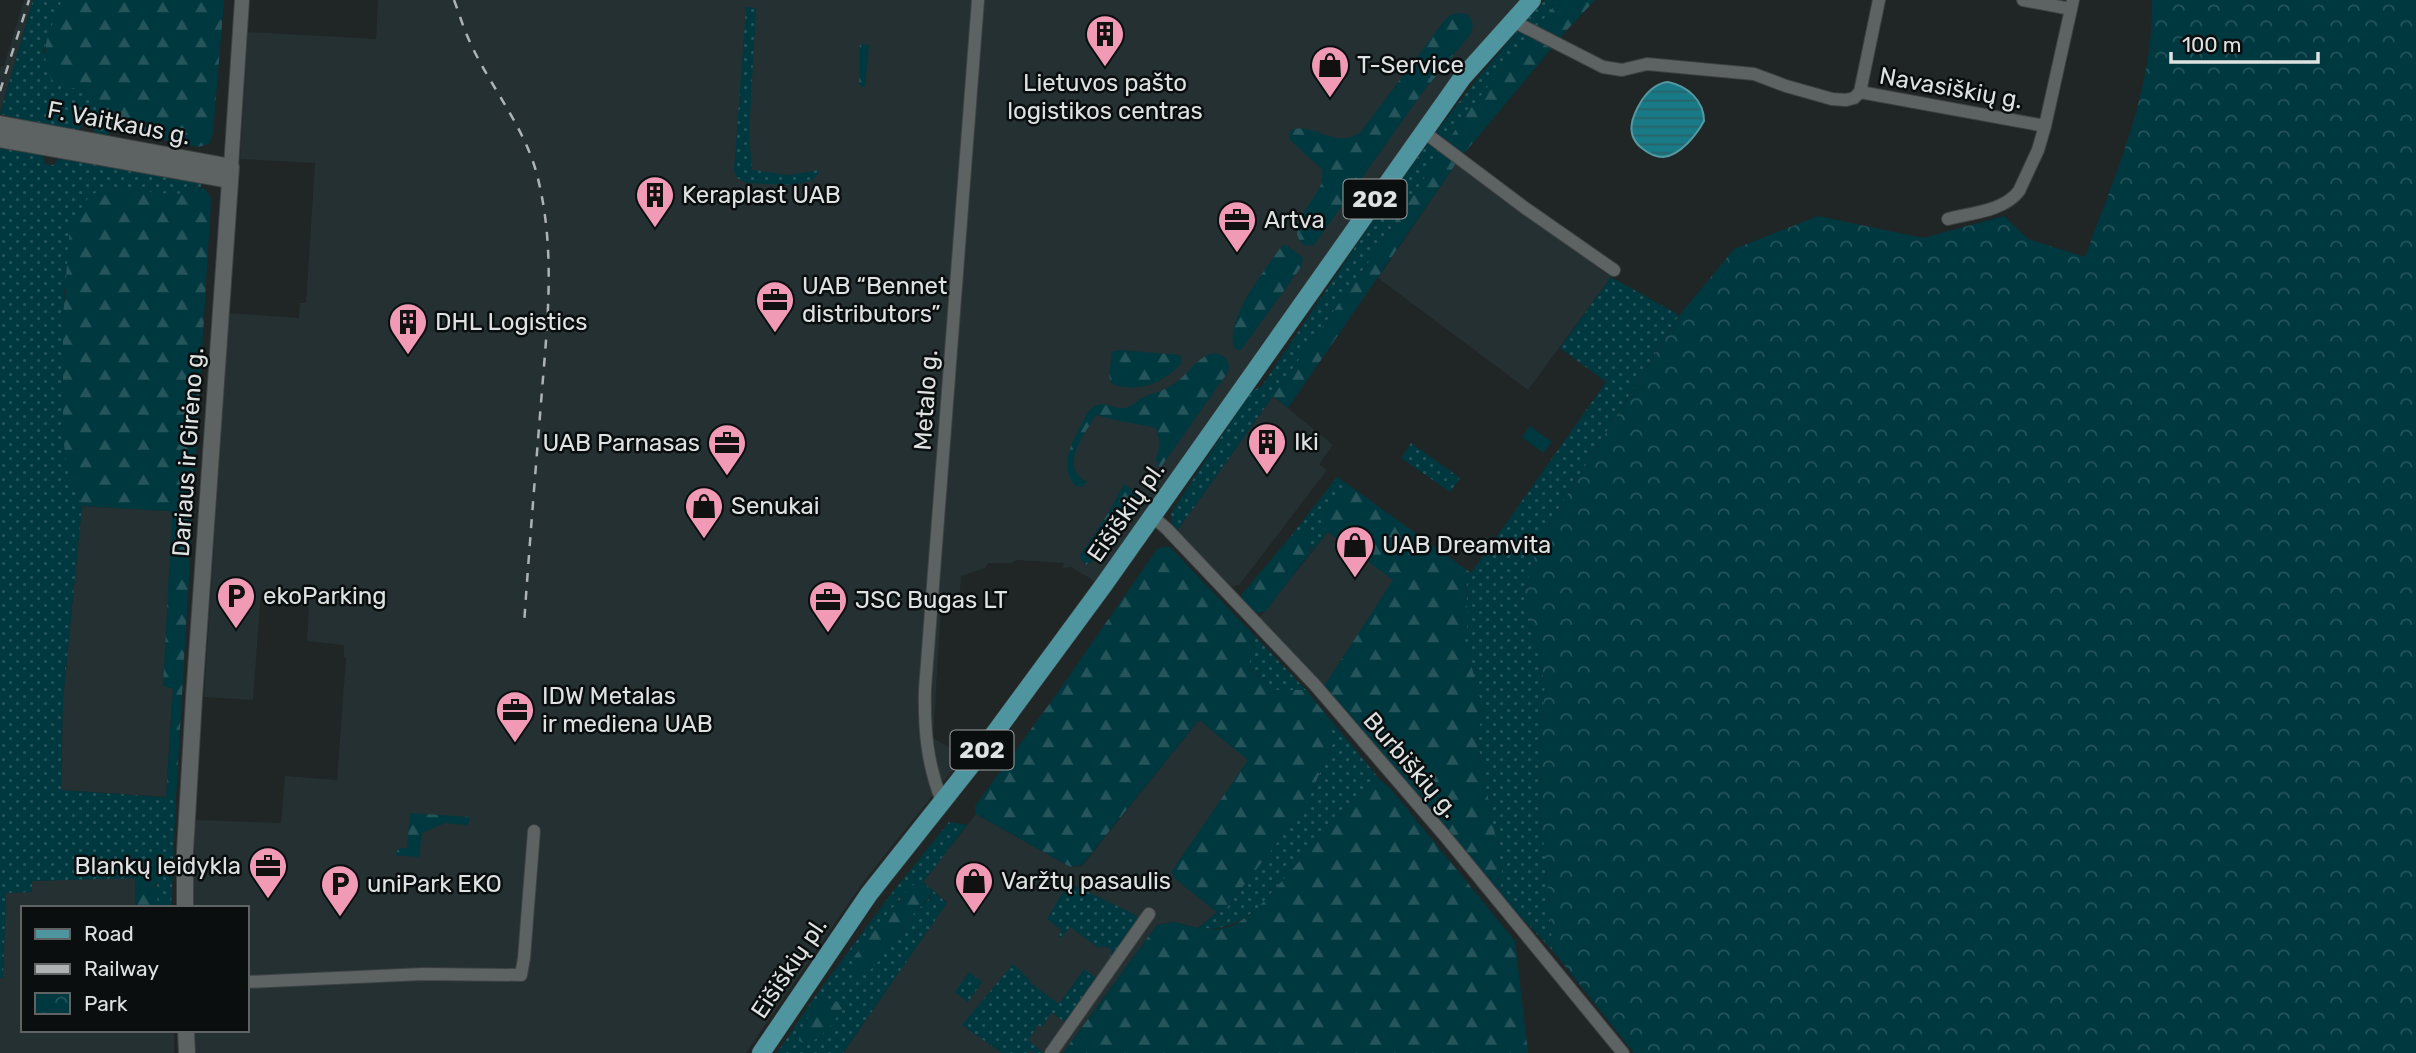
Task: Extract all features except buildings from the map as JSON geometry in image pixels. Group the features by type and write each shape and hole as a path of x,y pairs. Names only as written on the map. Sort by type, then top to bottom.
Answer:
{"main road":[{"name":"Eišiškių pl.","path":"761,1053 869,894 969,768 1153,517 1462,78 1532,0"},
{"name":"F. Vaitkaus g.","path":"0,124 25,136 230,173"},
{"name":"F. Vaitkaus g.","path":"0,139 25,136"},
{"name":"Dariaus ir Girėno g.","path":"185,906 185,852 193,710 230,173"},
{"path":"186,1032 187,1053"}],"street":[{"name":"Dariaus ir Girėno g.","path":"230,173 242,0"},
{"name":"Metalo g.","path":"942,801 931,772 925,739 925,689 978,0"},
{"name":"Navasiškių g.","path":"1879,0 1860,92 2045,127"},
{"path":"1948,219 2001,205 2015,197 2038,150 2072,5 2023,0"},
{"path":"1513,21 1603,67 1614,70 1647,64 1684,66 1755,74 1832,99 1846,100 1854,98 1860,92"},
{"path":"1424,132 1525,208 1614,270"},
{"name":"Burbiškių g.","path":"1153,517 1315,685 1445,836 1623,1053"},
{"path":"248,982 423,974 520,975 524,958 534,831"},
{"path":"1051,1053 1149,914"}],"shaded area":[{"path":"24,0 33,0 0,113 0,70 1,66 4,66"},
{"path":"378,0 1522,0 1437,98 1096,582 1071,567 1063,568 1064,563 1017,560 1011,563 988,563 985,568 961,576 960,594 942,593 933,738 964,756 864,881 746,1053 196,1053 195,1032 248,1032 248,906 193,906 195,820 281,823 285,776 337,780 346,658 344,645 307,641 309,607 297,605 298,593 261,590 253,700 204,697 229,313 299,318 300,303 306,303 315,163 240,159 248,32 376,39"},
{"path":"1668,82 1682,87 1698,100 1704,121 1682,149 1669,156 1660,157 1637,144 1633,138 1632,125 1635,112 1650,90"},
{"path":"1457,162 1611,277 1528,390 1378,278"},
{"path":"1273,396 1333,445 1319,464 1327,470 1239,585 1231,587 1177,531"},
{"path":"82,506 169,511 172,515 173,689 166,797 61,790 63,699"},
{"path":"1328,532 1394,580 1323,688 1259,618"},
{"path":"1199,720 1249,760 1172,871 1174,878 1217,912 1198,928 1174,922 1157,925 1063,1053 843,1053 947,902 923,882 976,814 1071,867 1082,866"},
{"path":"135,878 135,906 21,906 21,1032 174,1032 174,1053 0,1053 0,978 3,978 6,893 32,881"}],"green space":[{"path":"33,0 62,0 43,52 84,90 149,137 109,131 108,137 97,135 92,119 82,118 82,126 76,132 0,114"},
{"path":"62,0 224,0 213,133 209,144 198,147 149,137 84,90 54,85 45,52 46,42"},
{"path":"1545,0 1559,0 1465,115 1387,236 1177,531 1172,525 1171,513 1251,391 1261,387 1396,188 1467,91"},
{"path":"1559,0 1595,0 1457,162 1288,408 1273,396 1387,236 1465,115"},
{"path":"2152,0 2416,0 2416,1053 1634,1053 1553,951 1538,776 1545,685 1524,594 1539,540 1679,316 1734,249 1818,216 1923,238 2004,216 2028,239 2085,257 2120,163 2140,99 2151,33"},
{"path":"746,7 756,8 749,134 752,170 789,175 819,170 813,180 794,185 746,183 737,178 734,171"},
{"path":"1457,13 1467,14 1471,19 1473,27 1470,35 1425,89 1314,245 1306,246 1299,239 1298,224 1319,190 1323,170 1291,141 1291,130 1309,129 1341,139 1360,133 1447,17"},
{"path":"860,44 869,45 865,87 861,87 859,83"},
{"path":"0,148 43,154 45,164 54,165 62,156 202,181 201,187 188,185 178,195 130,190 64,290 63,428 69,477 82,506 63,699 61,790 176,798 171,906 157,906 157,883 139,875 135,878 32,881 32,892 6,893 3,978 0,978"},
{"path":"188,185 205,189 211,198 176,798 166,797 173,689 163,686 172,515 169,511 82,506 69,477 65,456 63,317 70,225 91,194 123,190 178,195"},
{"path":"1282,245 1288,246 1303,258 1301,267 1241,350 1237,350 1233,346 1233,333 1242,306"},
{"path":"1611,277 1679,315 1539,540 1524,594 1545,685 1538,776 1553,951 1500,895 1502,871 1476,734 1484,715 1465,640 1468,621 1466,586 1471,573 1606,382 1560,348"},
{"path":"1120,350 1180,355 1182,362 1159,381 1130,388 1111,383 1109,376 1112,352"},
{"path":"1214,353 1226,359 1228,372 1161,467 1156,459 1160,444 1156,428 1096,415 1076,450 1074,459 1079,476 1087,482 1082,487 1075,486 1068,471 1068,455 1091,408 1101,404 1128,407 1173,384 1201,359"},
{"path":"1530,426 1552,442 1543,453 1522,437"},
{"path":"1411,443 1460,478 1450,492 1401,458"},
{"path":"1337,477 1350,486 1342,491 1329,507 1323,522 1328,532 1310,553 1312,546 1291,536"},
{"path":"1124,484 1138,493 1138,499 1097,558 1086,565 1079,557"},
{"path":"1350,486 1471,573 1466,586 1468,621 1465,640 1484,715 1476,734 1502,871 1500,895 1323,688 1393,580 1328,532 1324,526 1329,507 1342,491"},
{"path":"1307,534 1311,540 1310,553 1265,612 1256,613 1242,599 1242,594 1291,536"},
{"path":"1170,547 1251,632 1249,668 1271,690 1306,690 1328,717 1334,741 1304,808 1224,911 1217,912 1174,878 1172,871 1248,760 1199,720 1082,865 1071,867 976,814 975,806 1157,549"},
{"path":"1251,632 1306,690 1271,690 1249,667"},
{"path":"1328,717 1381,781 1371,781 1256,910 1229,925 1198,928 1217,912 1224,911 1304,808 1334,741"},
{"path":"1371,781 1381,781 1390,788 1515,941 1528,1053 1063,1053 1157,925 1174,922 1198,928 1219,929 1233,926 1256,910"},
{"path":"410,813 470,817 468,825 445,823 422,833 419,857 395,855 399,848 407,848"},
{"path":"949,822 967,825 923,882 910,887 853,958 900,933 914,913 929,899 932,890 947,903 843,1053 777,1053 816,995 891,894"},
{"path":"148,874 154,880 157,906 135,906 135,878"},
{"path":"923,882 932,890 930,894 885,954 865,975 852,971 853,958 890,910 910,886"},
{"path":"1071,884 1136,915 1138,921 1111,959 1110,948 1099,948 1070,927 1059,937 1061,930 1047,919 1067,885"},
{"path":"1013,964 1029,982 1059,1004 1084,969 1099,980 1068,1024 1051,1012 1042,1027 1038,1025 1028,1040 1043,1053 1030,1050 1028,1053 1002,1053 962,1025"},
{"path":"969,972 982,982 968,1002 955,992"},
{"path":"828,998 838,1002 842,1009 838,1015 827,1030 807,1045 799,1041 809,1017"}],"railway":[{"path":"0,91 29,0"},
{"path":"454,0 477,57 530,153 536,171 546,229 548,316 524,625"}],"place":[{"name":"Lietuvos pašto logistikos centras","path":"1105,68"},
{"name":"T-Service","path":"1330,99"},
{"name":"Keraplast UAB","path":"655,229"},
{"name":"Artva","path":"1237,254"},
{"name":"UAB “Bennet distributors”","path":"775,334"},
{"name":"DHL Logistics","path":"408,356"},
{"name":"Iki","path":"1267,476"},
{"name":"UAB Parnasas","path":"727,477"},
{"name":"Senukai","path":"704,540"},
{"name":"UAB Dreamvita","path":"1355,579"},
{"name":"ekoParking","path":"236,630"},
{"name":"JSC Bugas LT","path":"828,634"},
{"name":"IDW Metalas ir mediena UAB","path":"515,744"},
{"name":"Blankų leidykla","path":"268,900"},
{"name":"Varžtų pasaulis","path":"974,915"},
{"name":"uniPark EKO","path":"340,918"}]}
